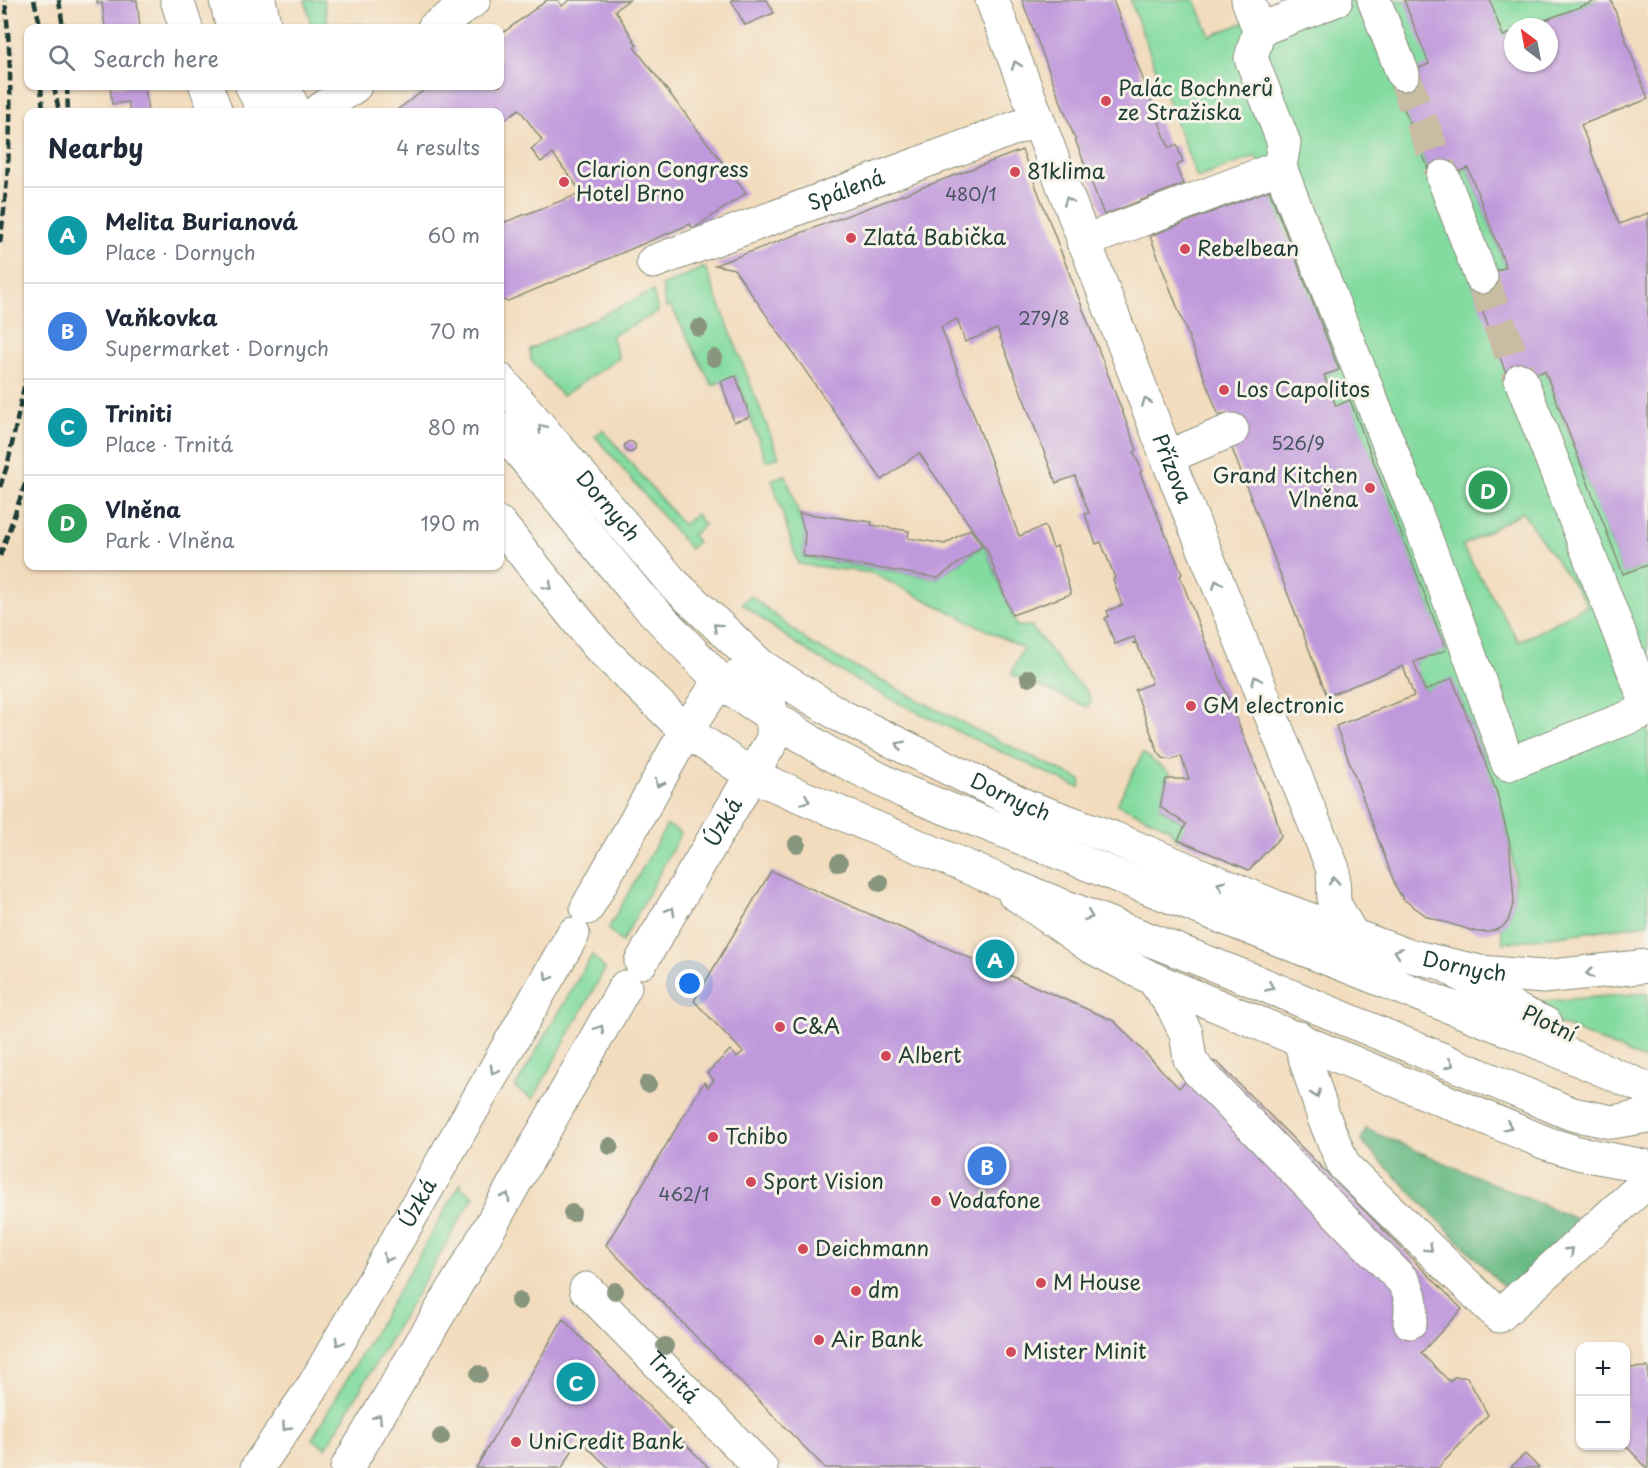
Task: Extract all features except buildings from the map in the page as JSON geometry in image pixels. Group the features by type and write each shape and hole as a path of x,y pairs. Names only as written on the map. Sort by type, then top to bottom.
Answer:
{"main road":[{"path":"177,0 185,24"},
{"path":"213,0 218,24"},
{"path":"226,0 232,24"},
{"path":"259,0 264,24"},
{"name":"Přízova","path":"992,0 1083,243 1333,869 1334,903 1340,919 1352,935"},
{"path":"1248,0 1259,30 1251,58 1284,142 1280,167 1415,511 1478,676 1508,764 1648,709 1521,380"},
{"path":"1259,30 1336,0"},
{"path":"1374,0 1403,74"},
{"path":"440,24 473,1"},
{"path":"208,90 214,108"},
{"path":"238,90 245,108"},
{"path":"254,90 262,108"},
{"path":"282,90 287,108"},
{"path":"283,90 293,108"},
{"path":"323,108 349,90"},
{"name":"Spálená","path":"653,262 1037,120"},
{"path":"1083,243 1280,167"},
{"path":"1443,177 1481,277"},
{"name":"Dornych","path":"504,385 672,582 761,666 841,716 1028,807 1113,838 1226,887 1403,954 1491,973 1534,977 1648,966"},
{"path":"1167,457 1232,430"},
{"path":"504,433 717,689"},
{"path":"504,462 625,608 669,656 773,729 899,810 1356,988 1648,1107"},
{"path":"504,529 598,646 686,731 753,776 995,879 1250,979 1409,1048 1584,1118 1611,1122 1648,1116"},
{"path":"717,689 761,666 773,729"},
{"name":"Úzká","path":"257,1468 331,1356 686,731 717,689"},
{"path":"773,729 905,792 1514,1032 1648,1089"},
{"name":"Úzká","path":"347,1468 478,1248 633,974 753,776 773,729"},
{"path":"995,879 1090,946 1153,979 1546,1143 1648,1167"},
{"name":"Plotní","path":"1446,965 1520,1012 1636,1065 1648,1081"},
{"path":"1153,979 1168,1000 1186,1033 1190,1059 1198,1071 1403,1281 1409,1292 1412,1306 1410,1322"},
{"path":"1186,1033 1213,1016 1233,1011"},
{"path":"1299,1038 1324,1118 1344,1167 1499,1317 1648,1181"},
{"path":"1584,1118 1603,1151 1612,1160"},
{"name":"Trnitá","path":"586,1289 758,1466"}],"green space":[{"path":"305,0 324,0 328,24 311,24"},
{"path":"1130,0 1195,0 1210,36 1300,0 1598,0 1551,18 1504,18 1504,36 1393,79 1432,181 1468,168 1506,267 1521,380 1545,371 1623,574 1648,565 1648,924 1503,943 1501,928 1512,907 1514,878 1510,843 1500,805 1452,679 1425,691 1414,662 1446,649 1350,401 1336,406 1324,375 1338,370 1256,156 1197,178","holes":["1522,512 1588,605 1519,642 1462,546"]},
{"path":"705,267 779,457 766,461 736,377 712,385 671,306 666,308 662,286"},
{"path":"653,291 658,312 611,336 619,358 562,396 531,360 530,349"},
{"path":"603,430 683,525 696,514 704,525 692,535 697,542 690,549 595,436"},
{"path":"786,475 805,533 803,557 938,578 984,545 1017,626 1031,626 1069,675 1086,690 1092,701 1087,707 1011,674 1023,648 872,573 798,564 772,479"},
{"path":"751,596 811,644 982,733 1081,780 1080,787 947,727 818,658 742,603"},
{"path":"1143,753 1171,774 1166,779 1160,808 1186,824 1178,840 1167,827 1117,804"},
{"path":"667,825 681,833 622,942 608,929"},
{"path":"592,955 605,969 533,1099 515,1088"},
{"path":"1648,993 1648,1061 1536,1014 1533,1002"},
{"path":"1366,1129 1585,1223 1512,1284 1502,1285 1361,1141"},
{"path":"461,1183 461,1187 474,1196 326,1448 312,1439"}],"tunnel":[{"path":"1403,74 1443,177"},
{"path":"1481,277 1521,380"}],"railway":[{"path":"0,243 7,182 10,122 10,61 5,0"},
{"path":"34,0 40,24"},
{"path":"59,0 62,24"},
{"path":"41,90 43,108"},
{"path":"55,90 58,108"},
{"path":"67,90 68,108"},
{"path":"0,487 8,463 24,387"},
{"path":"0,556 24,487"}],"place":[{"name":"Palác Bochnerů ze Stražiska","path":"1106,101"},
{"name":"81klima","path":"1015,172"},
{"name":"Clarion Congress Hotel Brno","path":"564,182"},
{"name":"Zlatá Babička","path":"851,238"},
{"name":"Rebelbean","path":"1185,249"},
{"name":"Los Capolitos","path":"1224,390"},
{"name":"Grand Kitchen Vlněna","path":"1370,488"},
{"name":"Vlněna","path":"1488,490"},
{"name":"GM electronic","path":"1191,706"},
{"name":"Melita Burianová","path":"995,959"},
{"name":"C&A","path":"780,1027"},
{"name":"Albert","path":"886,1056"},
{"name":"Tchibo","path":"713,1137"},
{"name":"Vaňkovka","path":"987,1166"},
{"name":"Sport Vision","path":"751,1182"},
{"name":"Vodafone","path":"936,1201"},
{"name":"Deichmann","path":"803,1249"},
{"name":"M House","path":"1041,1283"},
{"name":"dm","path":"856,1291"},
{"name":"Air Bank","path":"819,1340"},
{"name":"Mister Minit","path":"1011,1352"},
{"name":"Triniti","path":"576,1382"},
{"name":"UniCredit Bank","path":"516,1442"}]}
